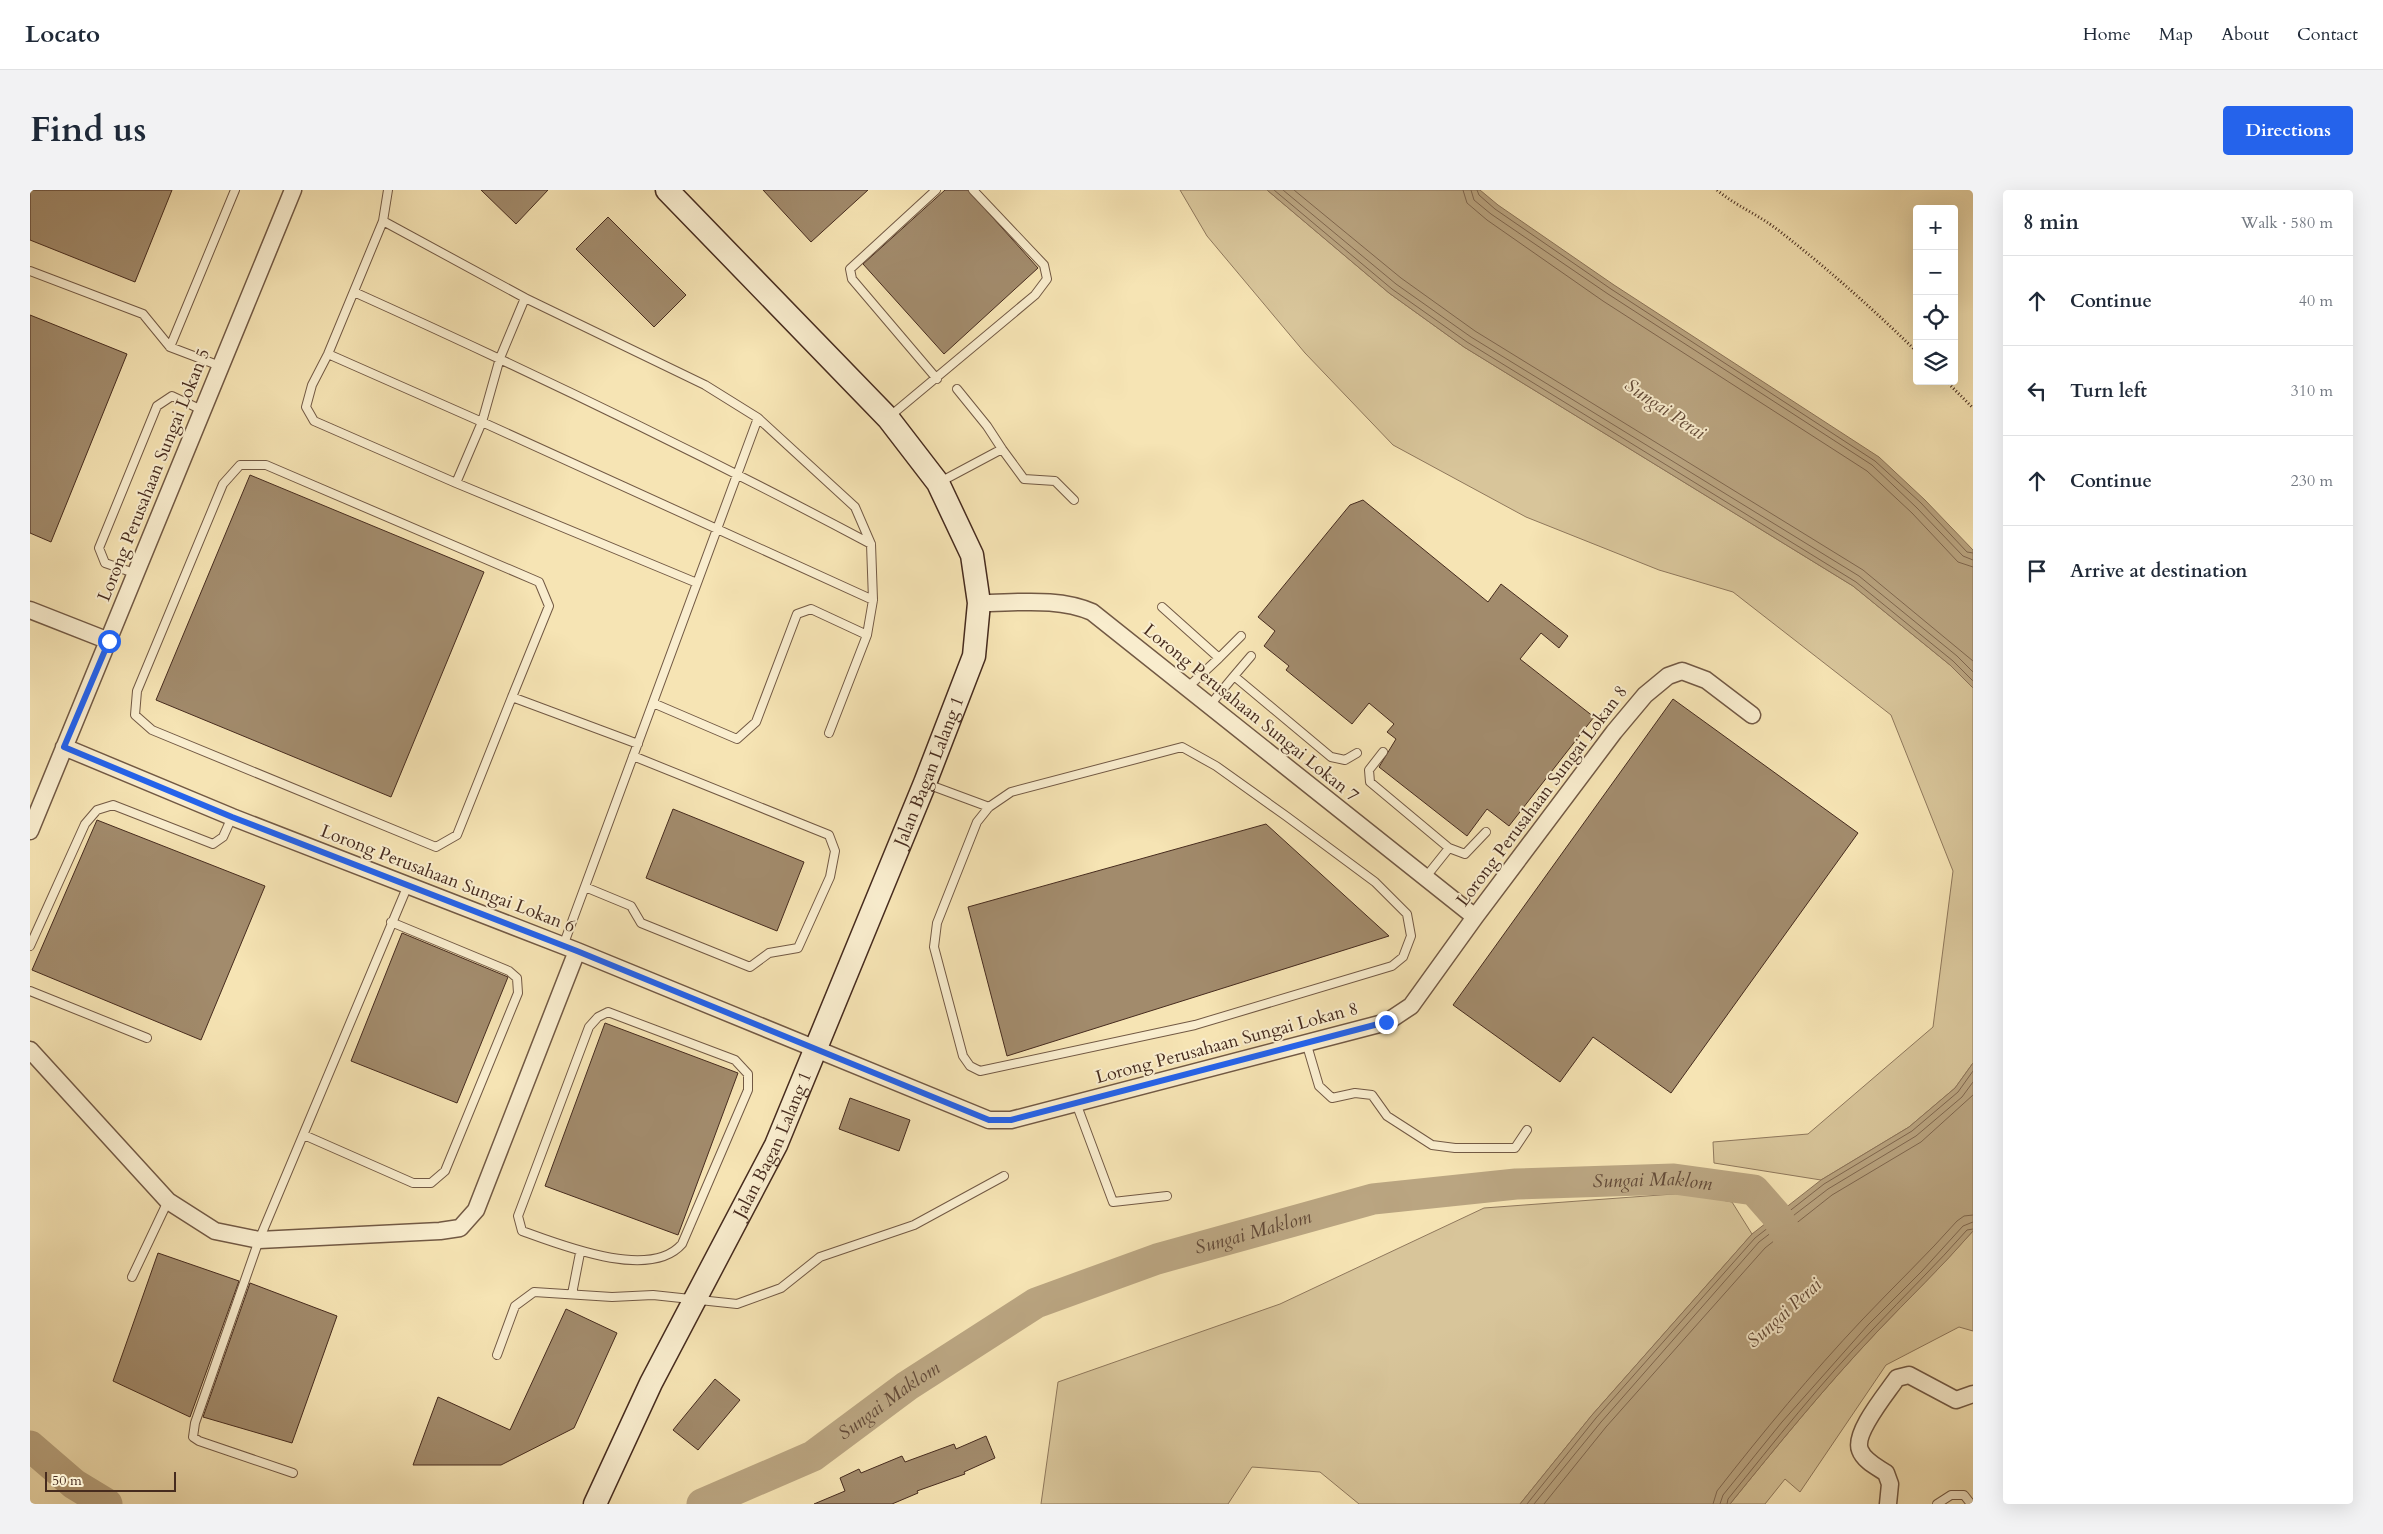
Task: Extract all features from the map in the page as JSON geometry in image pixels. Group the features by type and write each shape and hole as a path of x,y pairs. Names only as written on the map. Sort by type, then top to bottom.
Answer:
{"main road":[{"name":"Jalan Bagan Lalang 1","path":"595,1504 631,1422 776,1145 925,783 974,656 979,602 972,555 938,483 888,418 667,190"}],"street":[{"name":"Lorong Perusahaan Sungai Lokan 5","path":"30,831 293,190"},
{"name":"Lorong Perusahaan Sungai Lokan 7","path":"979,602 1076,605 1092,612 1210,704 1475,917"},
{"path":"30,610 109,641"},
{"name":"Lorong Perusahaan Sungai Lokan 8","path":"817,1048 989,1120 1011,1120 1386,1022 1411,1006 1475,917 1614,732 1645,695 1668,676 1682,671 1694,673 1752,715"},
{"name":"Lorong Perusahaan Sungai Lokan 6","path":"64,747 232,817 817,1048"},
{"path":"30,1050 168,1201 215,1231 259,1240 440,1231 460,1228 476,1210 570,949"},
{"path":"1888,1504 1890,1484 1886,1473 1868,1461 1860,1452 1858,1442 1862,1431 1897,1378 1909,1375 1956,1400 1973,1394"}],"lane":[{"path":"170,348 235,190"},
{"path":"388,190 383,221 328,354 312,385 306,407 314,422 456,483 697,582"},
{"path":"936,190 850,269 852,279 937,379"},
{"path":"888,418 937,379 1035,295 1047,279 1044,265 973,190"},
{"path":"383,221 525,298 705,385 758,418 855,506 871,544 873,600 867,635 829,733"},
{"path":"30,270 143,314 170,348 220,366"},
{"path":"354,292 500,358 738,473 871,544"},
{"path":"456,483 482,422 500,358 525,298"},
{"path":"328,354 873,600"},
{"path":"957,389 987,426 1024,479 1055,481 1074,500"},
{"path":"137,574 105,563 99,548 157,406 172,396 202,410"},
{"path":"570,949 585,887 758,418"},
{"path":"938,483 1002,449"},
{"path":"240,465 266,465 539,582 548,606 512,697 457,835 436,847 152,730 135,715 137,691 223,484 240,465"},
{"path":"1162,607 1219,658"},
{"path":"653,703 737,739 756,722 797,614 811,609 867,635"},
{"path":"1188,687 1240,636"},
{"path":"1210,704 1251,656"},
{"path":"1234,676 1331,757 1345,760 1357,753"},
{"path":"512,697 638,744"},
{"path":"1182,747 1231,777 1375,882 1407,914 1410,936 1403,957 1392,966 1194,1025 980,1071 970,1066 963,1056 934,947 937,923 946,897 977,822 989,807 1010,792 1182,747"},
{"path":"1383,752 1369,770 1370,782 1449,848 1465,854 1486,832"},
{"path":"585,887 631,906 641,923 750,966 769,953 798,948 830,877 835,851 829,835 633,756"},
{"path":"925,783 989,807"},
{"path":"30,946 85,824 97,810 114,805 213,844 224,838 232,817"},
{"path":"1425,878 1449,848"},
{"path":"293,1473 199,1442 193,1437 195,1423 259,1240 408,885"},
{"path":"304,1135 413,1183 431,1183 444,1171 518,993 517,978 509,971 391,922"},
{"path":"30,991 147,1038"},
{"path":"608,1012 735,1060 748,1074 748,1090 682,1244 667,1255 638,1261 580,1253 522,1231 518,1216 589,1027 608,1012"},
{"path":"1306,1042 1319,1086 1332,1098 1355,1093 1372,1095 1387,1116 1432,1145 1455,1148 1515,1148 1527,1130"},
{"path":"1076,1103 1113,1202 1167,1196"},
{"path":"497,1355 515,1306 534,1292 696,1299 737,1304 781,1288 820,1257 914,1225 1004,1176"},
{"path":"132,1277 168,1201"},
{"path":"572,1294 580,1253"},
{"path":"1937,1504 1951,1495 1964,1495 1972,1504"}],"path":[{"path":"1717,190 1737,206 1777,229 1876,312 1913,348"},
{"path":"1950,385 1973,408"}],"shaded area":[{"path":"1180,190 1267,190 1389,293 1464,347 1853,586 1950,665 1973,688 1973,1063 1955,1088 1909,1127 1821,1180 1714,1163 1713,1142 1808,1134 1933,1027 1953,871 1891,715 1733,592 1659,570 1526,517 1393,445 1305,353 1207,236"},
{"path":"1687,1193 1732,1202 1752,1234 1592,1415 1520,1504 1359,1504 1320,1472 1252,1467 1228,1504 1041,1504 1058,1382 1280,1304 1484,1208"},
{"path":"1973,1231 1973,1331 1959,1327 1886,1365 1800,1492 1785,1479 1765,1504 1730,1504 1838,1375"}],"water":[{"name":"Sungai Perai","path":"1267,190 1480,190 1498,205 1614,285 1879,457 1925,500 1973,550 1973,688 1950,665 1853,586 1464,347 1389,293"},
{"name":"Sungai Perai","path":"1973,1063 1973,1231 1838,1375 1730,1504 1520,1504 1592,1415 1752,1234 1821,1180 1909,1127 1955,1088"}],"building":[{"path":"30,190 172,190 135,282 30,240"},
{"path":"481,190 548,190 516,224"},
{"path":"763,190 868,190 811,242"},
{"path":"945,190 968,190 1038,268 944,354 863,264"},
{"path":"608,217 686,295 654,327 576,249"},
{"path":"30,315 127,354 51,542 30,533"},
{"path":"250,475 484,572 391,797 156,700"},
{"path":"1363,500 1488,602 1501,584 1568,636 1559,648 1541,633 1520,659 1594,717 1509,826 1487,809 1467,836 1379,767 1396,739 1387,732 1394,724 1369,703 1352,724 1286,670 1289,666 1264,646 1275,631 1258,617 1350,505"},
{"path":"1673,699 1858,833 1671,1093 1593,1037 1560,1082 1453,1005"},
{"path":"673,809 804,862 777,931 646,878"},
{"path":"97,820 265,886 201,1040 32,970"},
{"path":"1266,824 1389,936 1007,1056 968,907"},
{"path":"402,933 508,977 457,1103 351,1061"},
{"path":"605,1023 738,1073 678,1235 545,1186"},
{"path":"850,1098 910,1120 899,1151 839,1129"},
{"path":"158,1253 239,1281 190,1417 113,1381"},
{"path":"250,1283 337,1316 292,1443 203,1417"},
{"path":"566,1309 617,1333 574,1428 501,1465 413,1465 438,1397 510,1430"},
{"path":"715,1379 740,1400 698,1450 673,1430"},
{"path":"986,1436 995,1458 964,1472 965,1474 917,1491 918,1493 892,1504 814,1504 845,1491 840,1478 859,1469 861,1473 902,1456 905,1462 954,1444 956,1449"}],"waterway":[{"name":"Sungai Maklom","path":"702,1504 813,1456 907,1386 1036,1303 1157,1259 1373,1199 1516,1184 1674,1179 1754,1190 1776,1215 1797,1253"},
{"name":"Sungai Maklom","path":"30,1446 74,1484 107,1504"}],"route":[{"path":"109,641 64,747 232,817 577,951 989,1120 1011,1120 1386,1022"}]}
